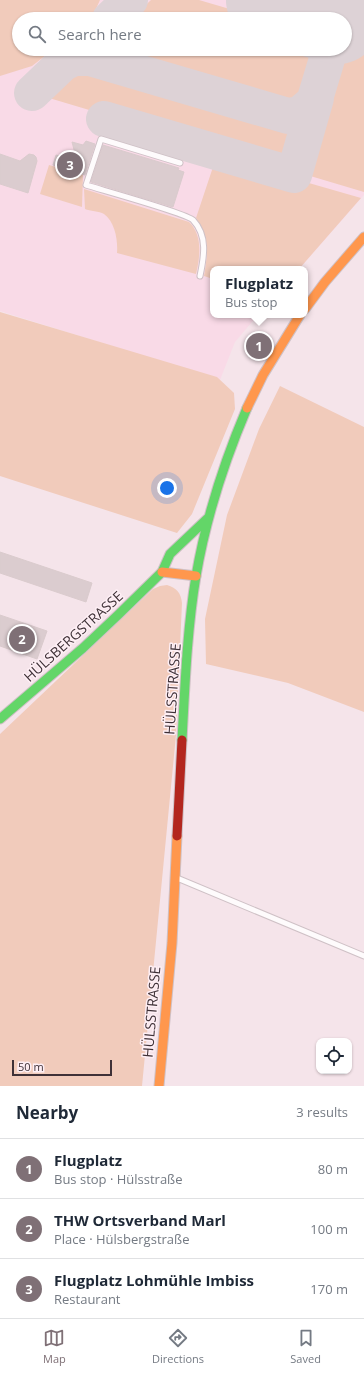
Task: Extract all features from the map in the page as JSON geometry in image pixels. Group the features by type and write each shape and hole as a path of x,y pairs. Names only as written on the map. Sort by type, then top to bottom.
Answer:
{"street":[{"path":"308,305 325,282 364,237"},
{"name":"HÜLSSTRASSE","path":"159,1086 173,924 174,877 190,627 196,576 208,518 236,433 261,380 298,318"},
{"name":"HÜLSBERGSTRASSE","path":"0,719 83,648 162,572 170,554 208,518"},
{"path":"162,572 196,576"}],"lane":[{"path":"180,163 101,139 86,186 190,218 201,233 204,245 200,276"},
{"path":"174,877 183,879 364,956"}],"shaded area":[{"path":"0,0 364,0 364,195 302,266 210,266 210,318 255,318 235,342 220,380 0,311"},
{"path":"0,0 100,0 94,12 12,12 12,56 45,56 32,66 0,76"},
{"path":"151,0 199,0 240,12 138,12"},
{"path":"352,45 364,49 364,192 307,175 304,171 337,56 352,56"},
{"path":"131,56 318,56 317,67 306,95 297,103 283,106 274,106 146,67"},
{"path":"86,67 97,68 292,127 297,135 290,162 286,167 280,167 49,98 76,72"},
{"path":"216,158 225,159 361,198 302,266 210,266 210,278 204,276 207,246 204,233 196,218"},
{"path":"49,165 83,175 82,207 40,194"},
{"path":"84,189 189,222 197,233 199,246 199,261 196,274 117,253 116,237 111,222 108,217 100,212 85,209"},
{"path":"0,312 217,377 234,393 235,409 192,514 177,533 0,476"},
{"path":"280,386 364,427 364,712 288,683 206,664 205,619 227,515 259,429"},
{"path":"167,585 178,591 181,596 182,603 176,735 142,1086 0,1086 0,734 153,589"}],"building":[{"path":"86,141 95,144 85,175 53,165 56,155 77,161 72,142 83,145"},
{"path":"103,145 179,168 178,170 184,172 173,207 91,182"},
{"path":"0,154 20,161 29,154 36,157 37,161 28,193 0,184"},
{"path":"0,552 92,583 86,602 0,573"},
{"path":"0,615 47,631 37,659 0,646"}],"taxiway":[{"path":"117,12 130,0"},
{"path":"299,8 307,12"},
{"path":"32,93 71,56"},
{"path":"62,64 74,58 90,58 288,116 300,114 314,102 328,56"},
{"path":"104,119 294,175 316,98"}],"runway":[{"path":"271,0 313,12"}],"traffic: fast":[{"path":"182,740 188,637 200,554 210,512 223,470 247,408"},
{"path":"0,719 83,648 118,615 162,572 170,554 208,518"}],"traffic: slow":[{"path":"308,305 325,282 364,237"},
{"path":"247,408 263,375 298,318"},
{"path":"162,572 196,576"},
{"path":"159,1086 172,943 177,836"}],"traffic: jam":[{"path":"177,836 182,740"}],"place":[{"name":"Flugplatz Lohmühle Imbiss","path":"70,165"},
{"name":"Flugplatz","path":"259,346"},
{"name":"THW Ortsverband Marl","path":"22,639"}]}
